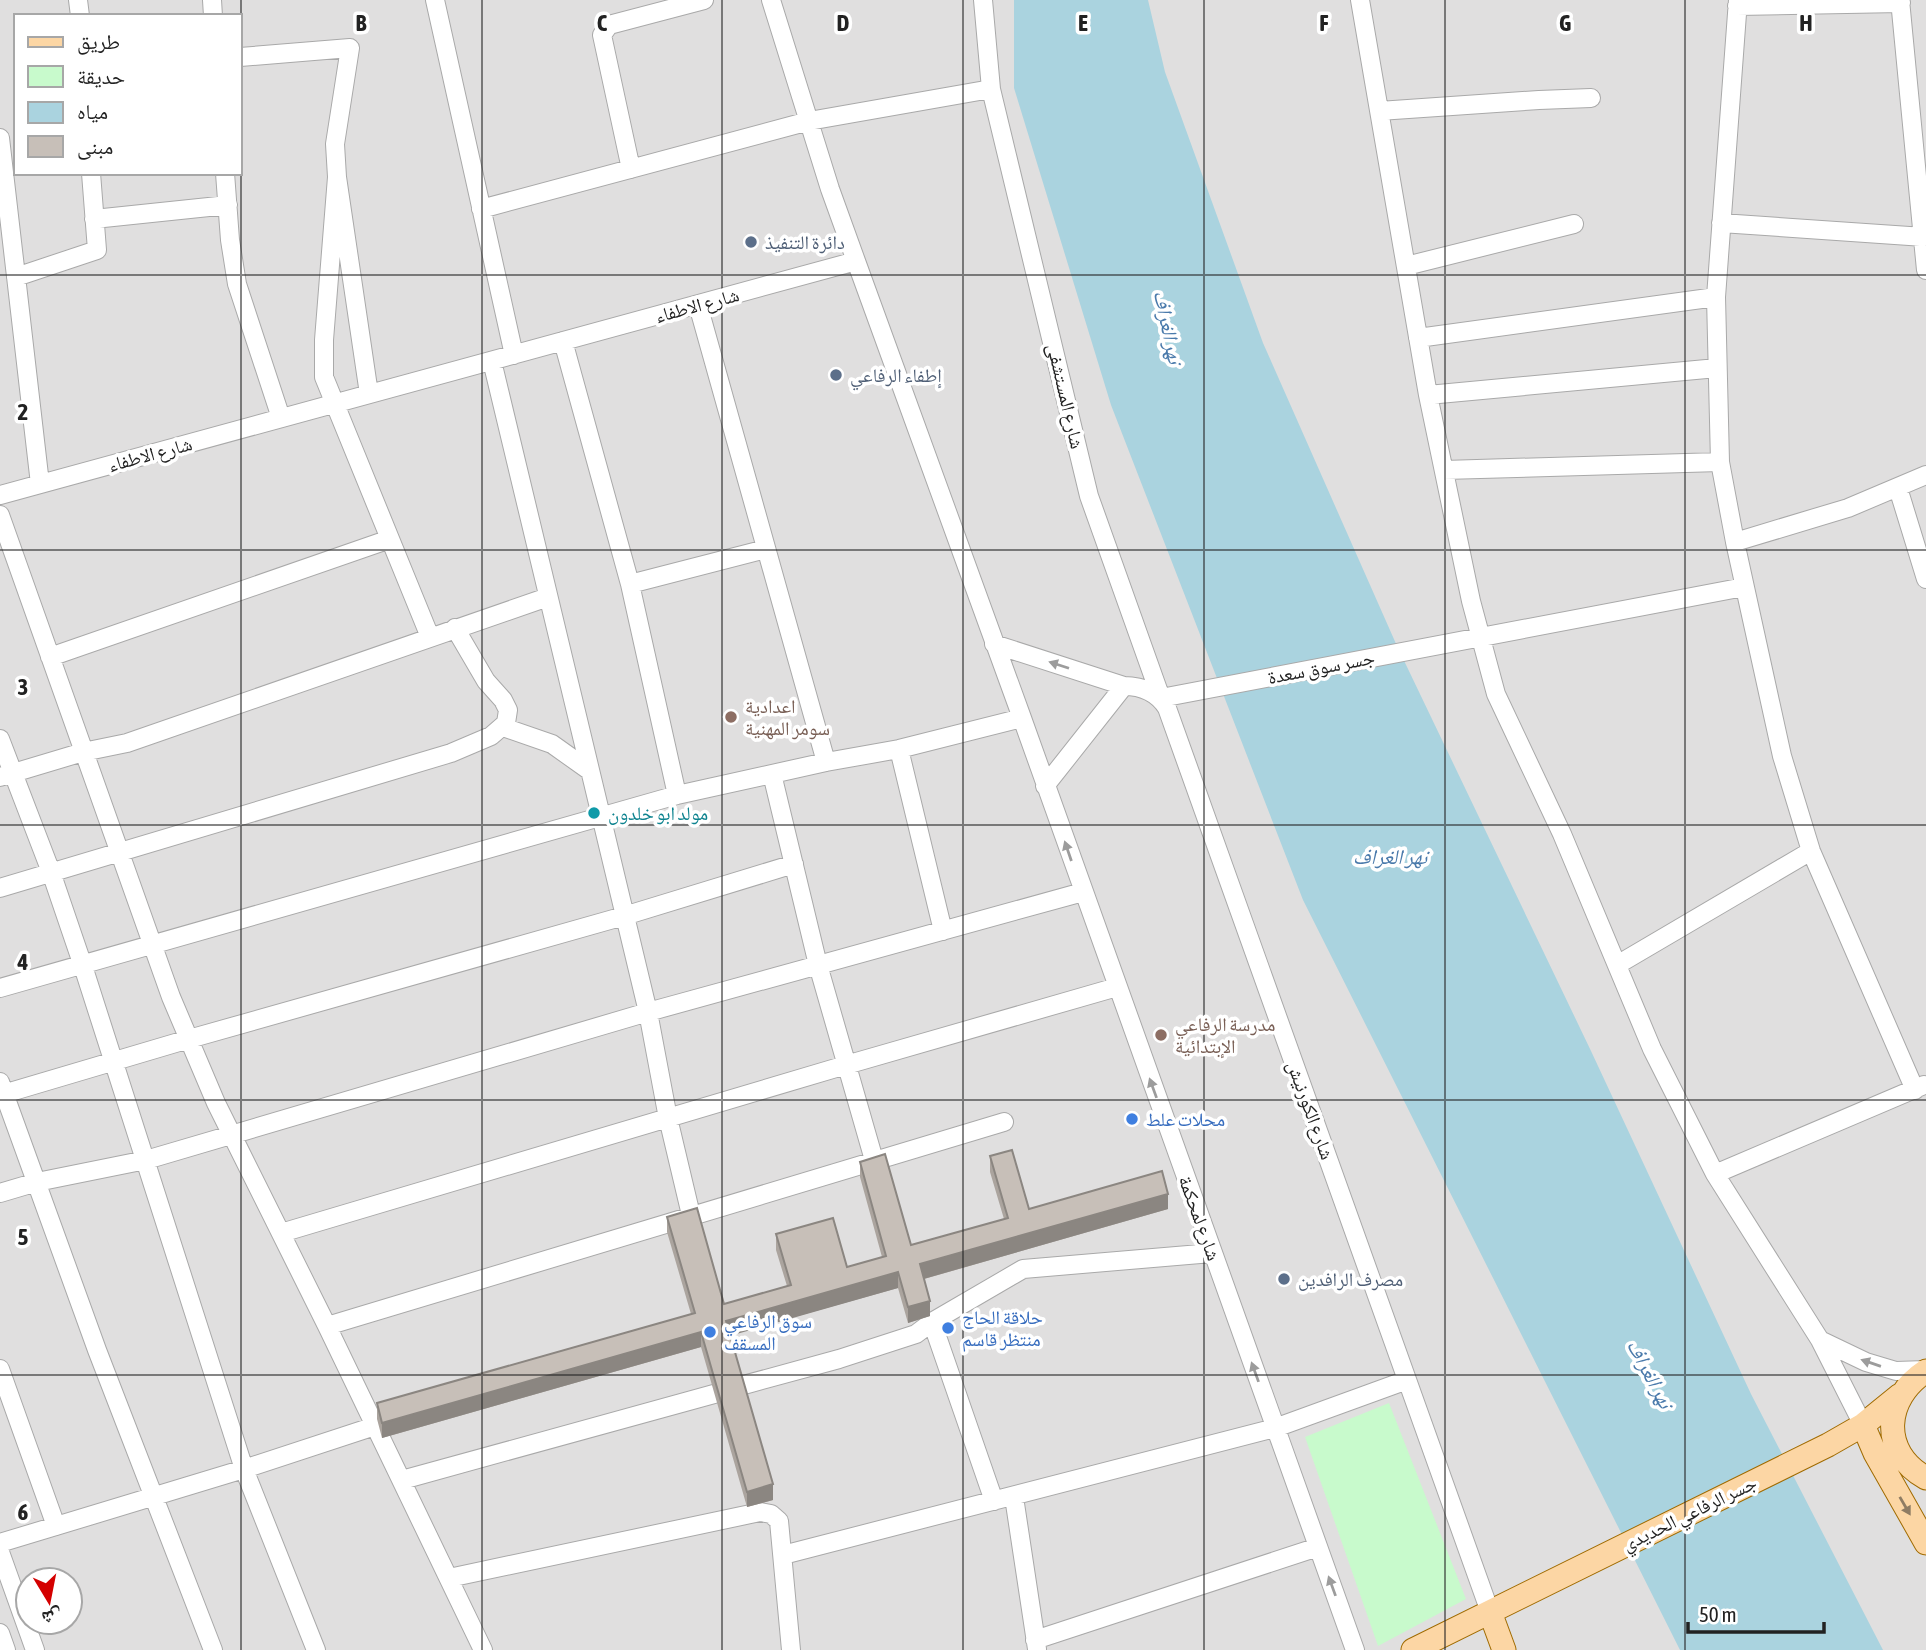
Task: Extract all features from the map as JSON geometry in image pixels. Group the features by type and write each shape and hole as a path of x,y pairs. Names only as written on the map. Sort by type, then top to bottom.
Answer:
{"main road":[{"name":"جسر الرفاعي الحديدي","path":"1413,1650 1828,1445 1863,1425 1926,1370"},
{"path":"1900,1395 1893,1413 1893,1432 1898,1450 1908,1466 1925,1478"},
{"path":"1863,1425 1875,1453 1926,1543"},
{"path":"1828,1445 1875,1453 1925,1478"},
{"name":"شارع الكورنيش","path":"1490,1612 1504,1650"}],"street":[{"path":"435,0 514,355"},
{"path":"631,169 602,35 609,25 704,0"},
{"path":"771,0 830,189 1023,718 1045,786"},
{"name":"شارع المستشفى","path":"983,0 991,89 1089,496 1161,698"},
{"path":"1360,0 1428,395 1471,601 1496,694 1562,834 1652,1049 1715,1174 1820,1340 1863,1425"},
{"path":"1715,1174 1921,1087 1811,850 1782,756 1720,463 1716,298 1737,3 1901,1 1926,270"},
{"path":"242,57 349,48 335,144 337,177 369,394"},
{"path":"481,209 809,121 991,89"},
{"path":"1379,111 1591,98"},
{"path":"0,138 40,484"},
{"path":"16,277 97,250 91,175"},
{"path":"225,175 237,284 281,418"},
{"path":"337,177 324,340 324,377 430,637"},
{"path":"94,219 228,205"},
{"path":"1721,223 1924,237"},
{"path":"1406,266 1574,224"},
{"name":"شارع الاطفاء","path":"0,495 856,261"},
{"path":"1418,338 1716,298"},
{"path":"698,304 825,762"},
{"path":"563,341 630,584 677,794"},
{"path":"492,361 648,1012 667,1118 691,1215"},
{"path":"1428,395 1717,368"},
{"path":"1444,470 1720,463"},
{"path":"1735,542 1848,508 1926,475"},
{"path":"1898,488 1926,579"},
{"path":"0,515 152,944 189,1039 231,1134 483,1650"},
{"path":"50,657 390,539"},
{"path":"630,584 766,549"},
{"name":"جسر سوق سعدة","path":"1161,698 1745,587"},
{"path":"6,775 83,752 127,743 548,597"},
{"path":"0,888 478,743 503,727 508,719 508,710 486,681 455,628"},
{"path":"994,644 1124,686 1145,688 1161,698"},
{"path":"1045,786 1124,686"},
{"name":"شارع الكورنيش","path":"1161,698 1172,719 1490,1612"},
{"path":"0,988 677,794 900,749 1023,718"},
{"path":"503,727 552,744 590,771"},
{"path":"0,739 6,775 51,872 82,964 244,1469 316,1650"},
{"path":"900,749 943,931"},
{"path":"772,774 818,965 874,1160"},
{"name":"شارع لمحكمة","path":"1045,786 1355,1650"},
{"path":"1617,965 1811,850"},
{"path":"213,1650 97,1350 1,1090 115,1063 189,1039 624,916 794,864"},
{"path":"0,1193 37,1182 146,1160 648,1012 1083,892"},
{"path":"281,1233 1117,987"},
{"path":"327,1326 1004,1122"},
{"path":"740,1387 916,1334 1023,1269 1213,1253"},
{"path":"932,1322 994,1501"},
{"path":"1820,1340 1866,1362 1896,1371 1926,1370"},
{"path":"0,1369 56,1525"},
{"path":"783,1555 1275,1428 1407,1380"},
{"path":"402,1480 715,1394"},
{"path":"0,1543 375,1426"},
{"path":"1014,1497 1036,1645 1318,1547"},
{"path":"449,1578 760,1512 771,1514 779,1521 791,1650"},
{"path":"0,1552 35,1650"},
{"path":"0,1633 6,1650"}],"shaded area":[{"path":"0,0 1926,0 1926,1650 0,1650"}],"green space":[{"path":"1389,1403 1466,1599 1378,1646 1305,1437"}],"water":[{"name":"نهر الغراف","path":"1014,0 1148,0 1165,72 1263,343 1397,646 1591,1051 1751,1394 1883,1650 1680,1650 1303,900 1111,405 1014,88"}],"building":[{"path":"1012,1150 1029,1209 1162,1171 1168,1194 920,1264 930,1301 908,1307 898,1272 726,1321 773,1484 747,1492 701,1332 382,1423 377,1403 695,1313 667,1217 697,1208 724,1304 791,1285 776,1234 833,1218 847,1267 886,1256 860,1162 885,1154 911,1245 1008,1218 990,1156"}],"place":[{"name":"دائرة التنفيذ","path":"751,242"},
{"name":"إطفاء الرفاعي","path":"836,375"},
{"name":"اعدادية سومر المهنية","path":"731,717"},
{"name":"مولد ابو خلدون","path":"594,813"},
{"name":"مدرسة الرفاعي الإبتدائية","path":"1161,1035"},
{"name":"محلات علط","path":"1132,1119"},
{"name":"مصرف الرافدين","path":"1284,1279"},
{"name":"حلاقة الحاج منتظر قاسم","path":"948,1328"},
{"name":"سوق الرفاعي المسقف","path":"710,1332"}]}
